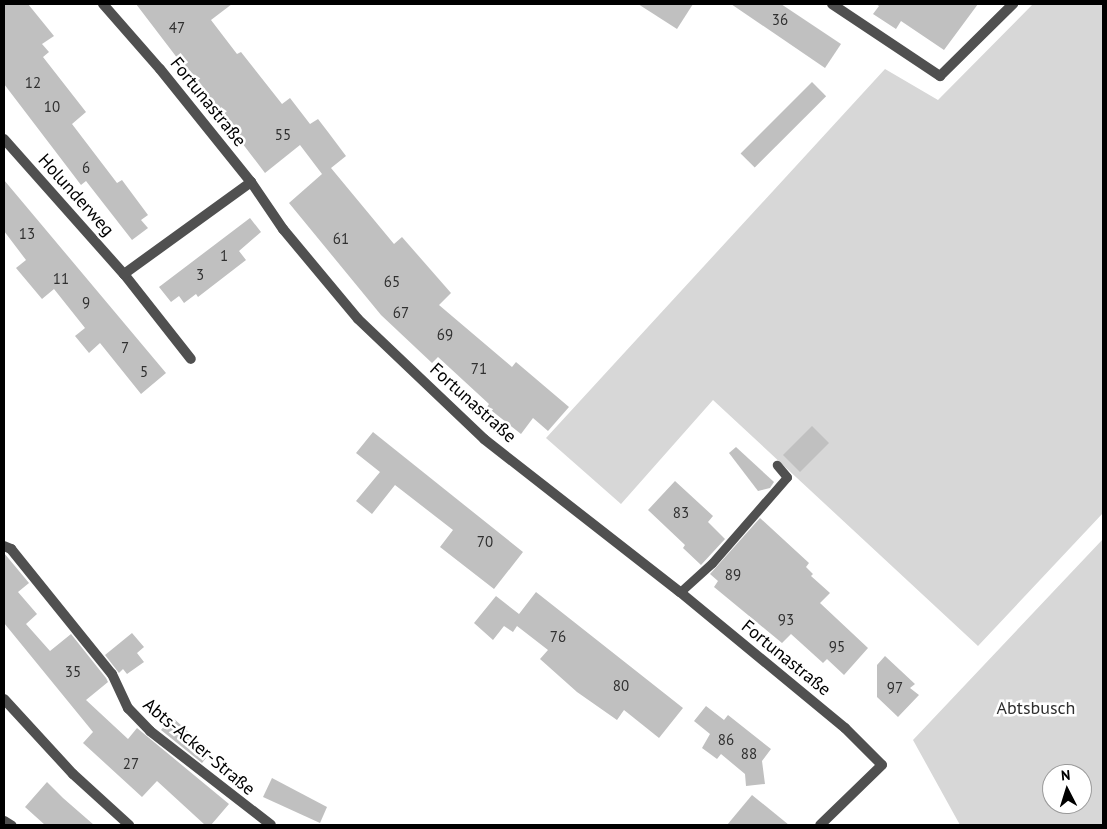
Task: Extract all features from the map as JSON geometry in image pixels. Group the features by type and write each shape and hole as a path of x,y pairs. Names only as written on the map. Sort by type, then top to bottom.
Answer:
{"street":[{"name":"Fortunastraße","path":"104,4 251,182 283,229 358,319 484,439 680,592 845,728 882,765 820,825"},
{"path":"832,4 940,76 1013,4"},
{"name":"Holunderweg","path":"4,138 124,274 191,359"},
{"path":"124,274 251,182"},
{"name":"Abts-Acker-Straße","path":"4,546 11,549 112,674 128,708 150,731 271,825"},
{"path":"4,699 73,774 129,825"}],"lane":[{"path":"680,592 712,563 787,477 777,465"},
{"path":"4,820 12,825"}],"green space":[{"path":"1033,4 1103,4 1103,513 978,646 713,400 621,504 546,438 885,69 938,100"},
{"name":"Abtsbusch","path":"1103,539 1103,825 960,825 913,740"}],"building":[{"path":"4,4 28,4 54,36 42,44 49,52 43,57 86,112 72,124 117,183 122,180 148,215 141,220 148,228 132,240 86,181 81,185 4,84"},
{"path":"136,4 232,4 211,20 237,54 241,52 282,104 290,98 310,124 318,119 346,156 331,168 394,244 402,237 451,293 439,305 512,367 516,362 569,407 548,431 533,418 521,434 487,407 489,404 438,357 432,363 381,315 289,203 322,174 300,145 265,173"},
{"path":"638,4 693,4 677,29"},
{"path":"731,4 781,4 841,44 825,68"},
{"path":"876,4 978,4 944,50 901,21 896,29 873,14 879,6"},
{"path":"812,82 826,96 755,168 741,153"},
{"path":"4,180 166,373 141,394 100,343 89,353 75,336 85,328 54,289 42,299 16,268 26,260 4,231"},
{"path":"250,218 261,232 239,251 246,260 198,297 196,294 184,303 179,296 171,302 159,287"},
{"path":"812,426 829,443 800,472 783,455"},
{"path":"373,432 523,552 494,589 440,547 453,530 395,485 372,514 356,501 380,472 356,453"},
{"path":"736,447 774,482 770,488 758,491 729,453"},
{"path":"675,481 713,516 708,522 725,539 701,565 683,548 685,545 648,510"},
{"path":"760,518 809,563 806,567 813,574 811,576 830,593 820,603 868,648 844,675 827,659 823,663 791,634 782,643 714,587 718,581 710,574"},
{"path":"4,553 29,583 18,592 37,614 26,624 50,651 71,634 106,678 108,682 86,700 128,739 137,728 229,804 211,825 205,825 157,781 142,797 83,743 93,732 4,623"},
{"path":"536,592 683,708 659,738 624,710 617,720 577,692 540,659 548,650 517,626 513,632 504,626 493,640 474,623 496,596 519,614"},
{"path":"132,633 144,647 137,653 144,662 127,674 123,669 119,673 105,655"},
{"path":"885,656 915,684 910,688 919,695 898,717 877,697 877,665"},
{"path":"706,706 724,720 728,715 771,749 762,761 765,784 746,786 745,774 721,754 717,759 702,748 710,734 694,721"},
{"path":"172,717 202,744 197,751 206,758 202,763 161,730"},
{"path":"272,778 327,807 320,823 263,797"},
{"path":"47,782 94,825 45,825 25,807"},
{"path":"752,795 789,825 727,825"}]}
